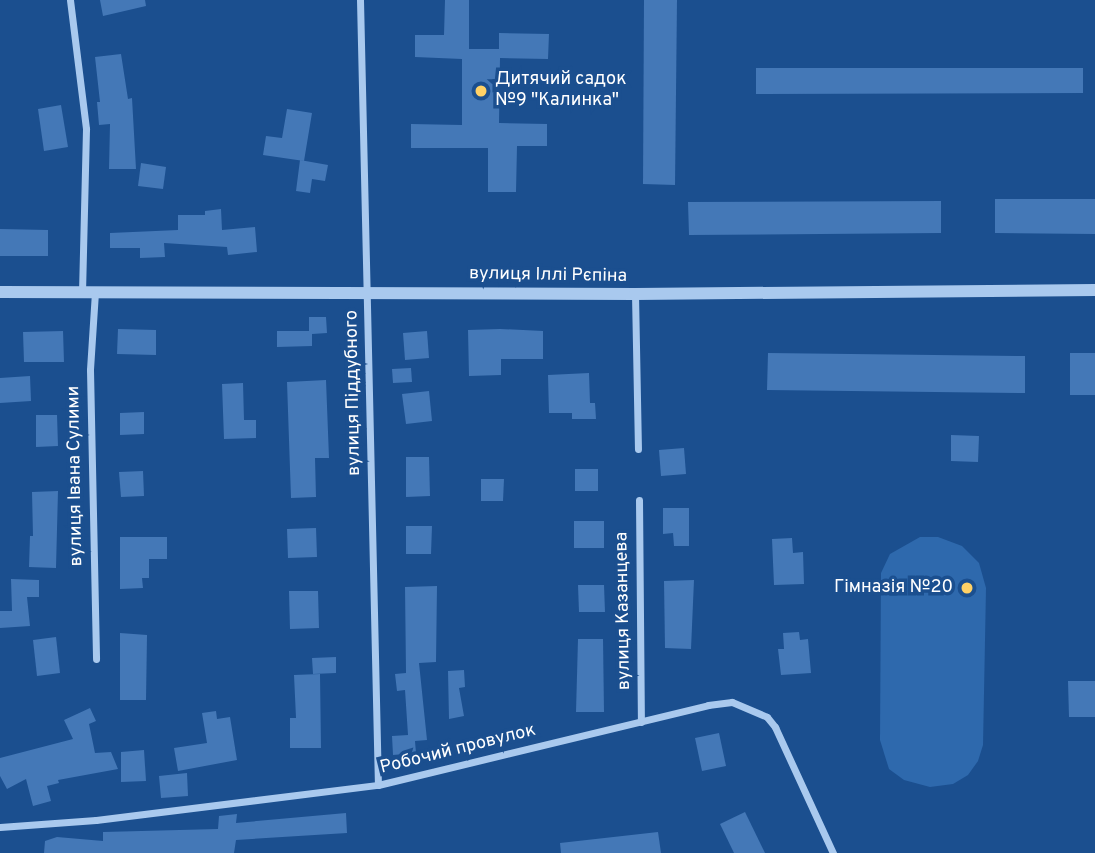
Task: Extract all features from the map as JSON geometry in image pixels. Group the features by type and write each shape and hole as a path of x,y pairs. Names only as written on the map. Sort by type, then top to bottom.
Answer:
{"street":[{"name":"вулиця Івана Сулими","path":"70,0 86,129 96,659"},
{"name":"вулиця Піддубного","path":"359,0 378,785"},
{"name":"вулиця Іллі Рєпіна","path":"0,292 368,291 635,294 1095,290"},
{"path":"635,294 638,449"},
{"name":"вулиця Казанцева","path":"639,500 641,722"},
{"name":"Робочий провулок","path":"0,828 96,820 378,785 732,702 767,717 775,727 833,853"}],"shaded area":[{"path":"920,537 938,537 962,546 979,563 986,588 983,745 978,761 968,775 953,784 930,787 904,780 889,769 880,740 881,573 890,554"}],"building":[{"path":"100,0 145,0 146,6 103,16"},
{"name":"Дитячий садок №9 \"Калинка\"","path":"445,0 469,0 469,49 499,49 499,33 549,34 548,59 500,58 499,123 547,124 547,146 517,146 516,192 488,192 488,148 411,148 411,124 462,125 462,59 415,57 415,35 444,35"},
{"path":"644,0 677,0 675,185 643,184"},
{"path":"121,54 128,99 132,98 136,169 109,169 110,124 99,125 97,102 100,102 95,57"},
{"path":"756,68 1083,68 1083,93 756,94"},
{"path":"61,105 68,147 44,151 38,109"},
{"path":"287,109 312,113 304,161 263,155 266,136 282,138"},
{"path":"300,160 328,165 325,181 312,179 310,193 296,191"},
{"path":"141,163 166,167 163,189 138,186"},
{"path":"995,199 1095,199 1095,234 995,233"},
{"path":"941,201 941,233 689,235 688,202"},
{"path":"221,209 222,230 255,227 257,252 228,255 227,247 164,243 165,257 140,258 140,248 110,248 110,233 178,230 178,215 205,215 205,211"},
{"path":"0,229 48,230 48,256 0,256"},
{"path":"309,317 326,317 327,333 312,334 312,346 277,347 277,331 309,331"},
{"path":"118,329 156,330 156,355 117,354"},
{"path":"468,330 543,331 543,359 501,359 501,375 469,376"},
{"path":"63,331 64,362 24,362 23,332"},
{"path":"427,331 429,358 405,360 403,333"},
{"path":"768,353 1025,356 1025,393 767,390"},
{"path":"1070,353 1095,353 1095,395 1070,395"},
{"path":"411,368 412,382 393,383 392,369"},
{"path":"589,373 590,403 595,403 596,419 572,419 572,413 549,413 548,375"},
{"path":"30,376 31,401 0,403 0,378"},
{"path":"326,380 329,458 315,458 316,497 291,498 287,382"},
{"path":"243,383 244,420 256,420 256,438 224,439 222,384"},
{"path":"429,391 432,421 406,424 402,394"},
{"path":"144,412 144,434 120,435 120,413"},
{"path":"36,415 57,415 58,446 36,447"},
{"path":"951,435 979,436 978,462 951,461"},
{"path":"684,448 686,474 661,476 659,450"},
{"path":"406,457 429,457 430,496 406,497"},
{"path":"575,469 598,469 598,491 575,491"},
{"path":"143,471 144,496 121,497 119,472"},
{"path":"481,479 504,479 503,501 481,501"},
{"path":"58,491 56,568 29,567 30,536 33,536 32,492"},
{"path":"663,508 689,508 689,546 674,546 673,533 663,534"},
{"path":"574,521 604,521 604,548 574,548"},
{"path":"406,526 432,526 431,554 406,554"},
{"path":"316,528 317,557 288,558 287,529"},
{"path":"120,537 167,537 167,559 149,559 149,578 142,578 143,588 120,589"},
{"path":"792,538 793,553 803,552 804,584 774,585 772,539"},
{"path":"11,579 39,580 39,597 27,597 30,626 0,628 0,611 12,611"},
{"path":"694,580 691,649 665,648 664,581"},
{"path":"578,585 604,585 605,612 579,612"},
{"path":"437,586 436,662 419,663 427,740 415,741 416,753 393,755 392,736 408,735 405,690 397,691 395,674 406,673 405,587"},
{"path":"289,591 318,591 319,628 290,629"},
{"path":"799,632 800,640 808,639 811,673 781,675 778,649 784,649 783,633"},
{"path":"120,633 147,635 146,700 120,700"},
{"path":"56,637 60,673 37,676 33,640"},
{"path":"578,639 603,639 604,712 576,712"},
{"path":"336,657 336,673 313,674 312,658"},
{"path":"464,670 465,687 459,688 464,716 449,719 448,671"},
{"path":"320,674 321,748 290,748 290,718 296,718 294,675"},
{"path":"1068,681 1095,681 1095,717 1069,717"},
{"path":"90,708 96,721 89,724 95,753 111,752 118,769 58,780 59,783 47,786 51,801 33,806 26,779 7,789 0,776 0,758 73,739 64,720"},
{"path":"216,711 217,719 230,717 237,760 178,771 174,748 207,743 202,713"},
{"path":"719,733 726,766 702,771 695,738"},
{"path":"144,750 146,781 121,782 121,752"},
{"path":"187,773 188,796 161,798 159,776"},
{"path":"745,812 765,853 734,853 720,824"},
{"path":"346,813 347,833 236,840 234,853 44,853 45,841 57,837 103,841 103,832 218,829 219,816 237,814 236,823"},
{"path":"658,832 661,853 561,853 560,843"}],"place":[{"name":"Дитячий садок №9 \"Калинка\"","path":"481,91"},
{"name":"Гімназія №20","path":"967,588"}]}
